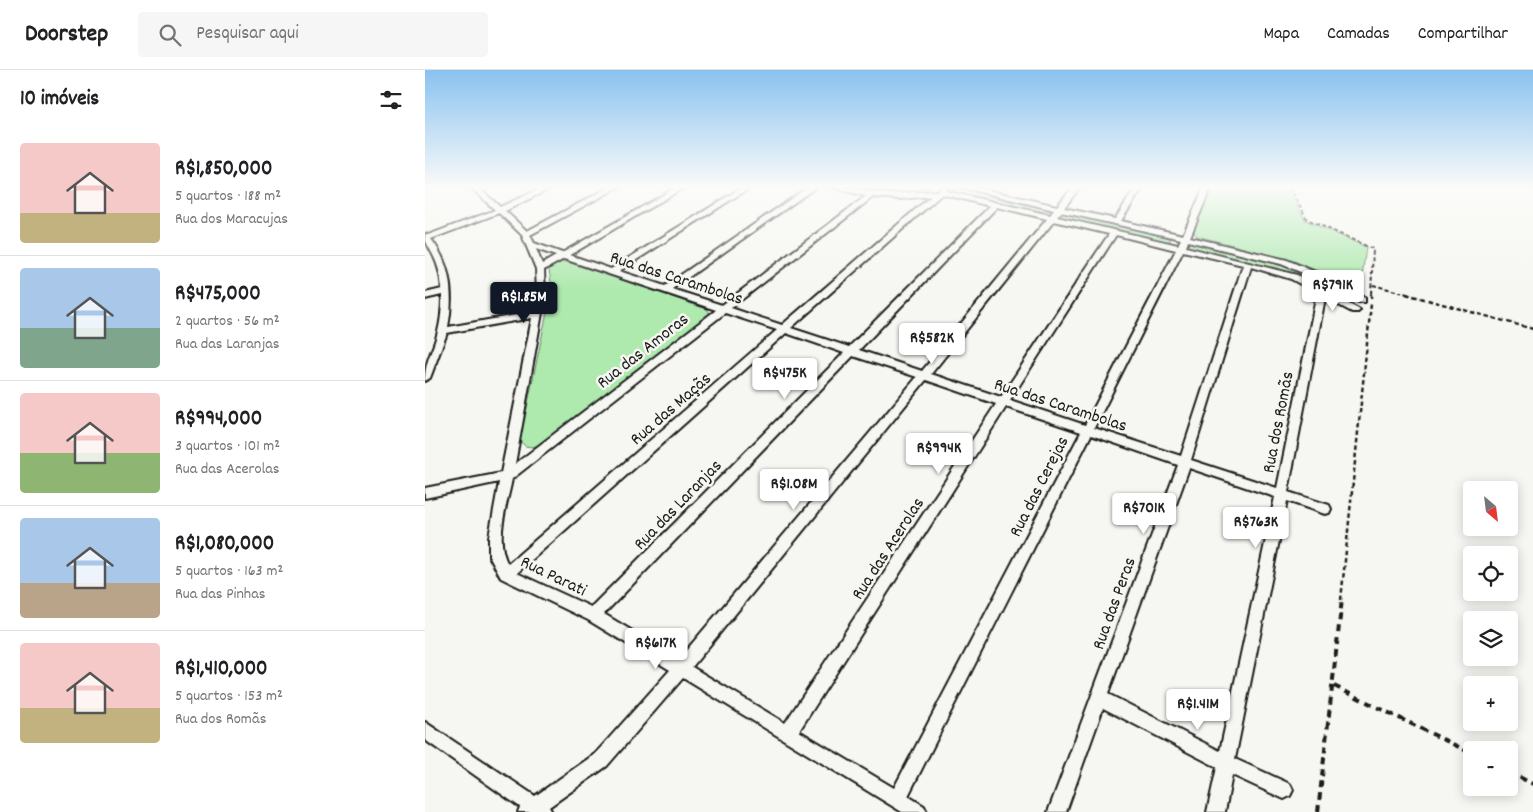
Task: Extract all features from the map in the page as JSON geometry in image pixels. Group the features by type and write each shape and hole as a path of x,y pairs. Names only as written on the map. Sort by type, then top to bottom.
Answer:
{"street":[{"path":"425,378 443,331 447,300 444,271 438,254 426,237 470,222"},
{"name":"Rua Parati","path":"513,222 526,234 541,270 541,296 495,537 496,556 506,574 593,615 919,812"},
{"path":"526,234 550,222"},
{"path":"541,270 622,222"},
{"path":"612,272 693,222"},
{"path":"665,290 763,222"},
{"name":"Rua das Amoras","path":"507,476 836,222"},
{"name":"Rua das Maçãs","path":"506,574 908,222"},
{"name":"Rua das Laranjas","path":"593,615 978,222"},
{"path":"425,730 535,810 601,760 681,668 924,376 1049,222"},
{"path":"1092,222 1183,243 1294,264 1363,300"},
{"name":"Rua das Acerolas","path":"788,733 1118,222"},
{"name":"Rua das Cerejas","path":"898,799 1193,222"},
{"path":"1183,243 1294,277 1355,310"},
{"name":"Rua das Carambolas","path":"531,245 1325,509"},
{"name":"Rua das Peras","path":"1057,812 1185,462 1249,264"},
{"path":"1322,292 1339,286"},
{"path":"425,296 446,291"},
{"name":"Rua dos Romãs","path":"1216,812 1322,292"},
{"path":"443,331 538,314"},
{"path":"425,493 507,476"},
{"path":"1099,698 1226,763 1284,790"}],"path":[{"path":"1313,222 1373,250 1373,285 1333,685 1318,812"},
{"path":"1373,285 1533,329"},
{"path":"1333,685 1463,749"},
{"path":"1518,776 1533,784"}],"green space":[{"path":"1078,222 1100,222 1168,237 1171,240 1165,242"},
{"path":"1196,222 1309,222 1366,247 1360,292 1339,280 1294,261 1197,236 1192,229"},
{"path":"1189,242 1279,264 1324,282 1324,286 1318,287 1273,268 1190,247 1186,244"},
{"path":"570,262 707,309 710,314 544,444 532,447 525,446 520,441 552,288 549,270 553,265"}]}
